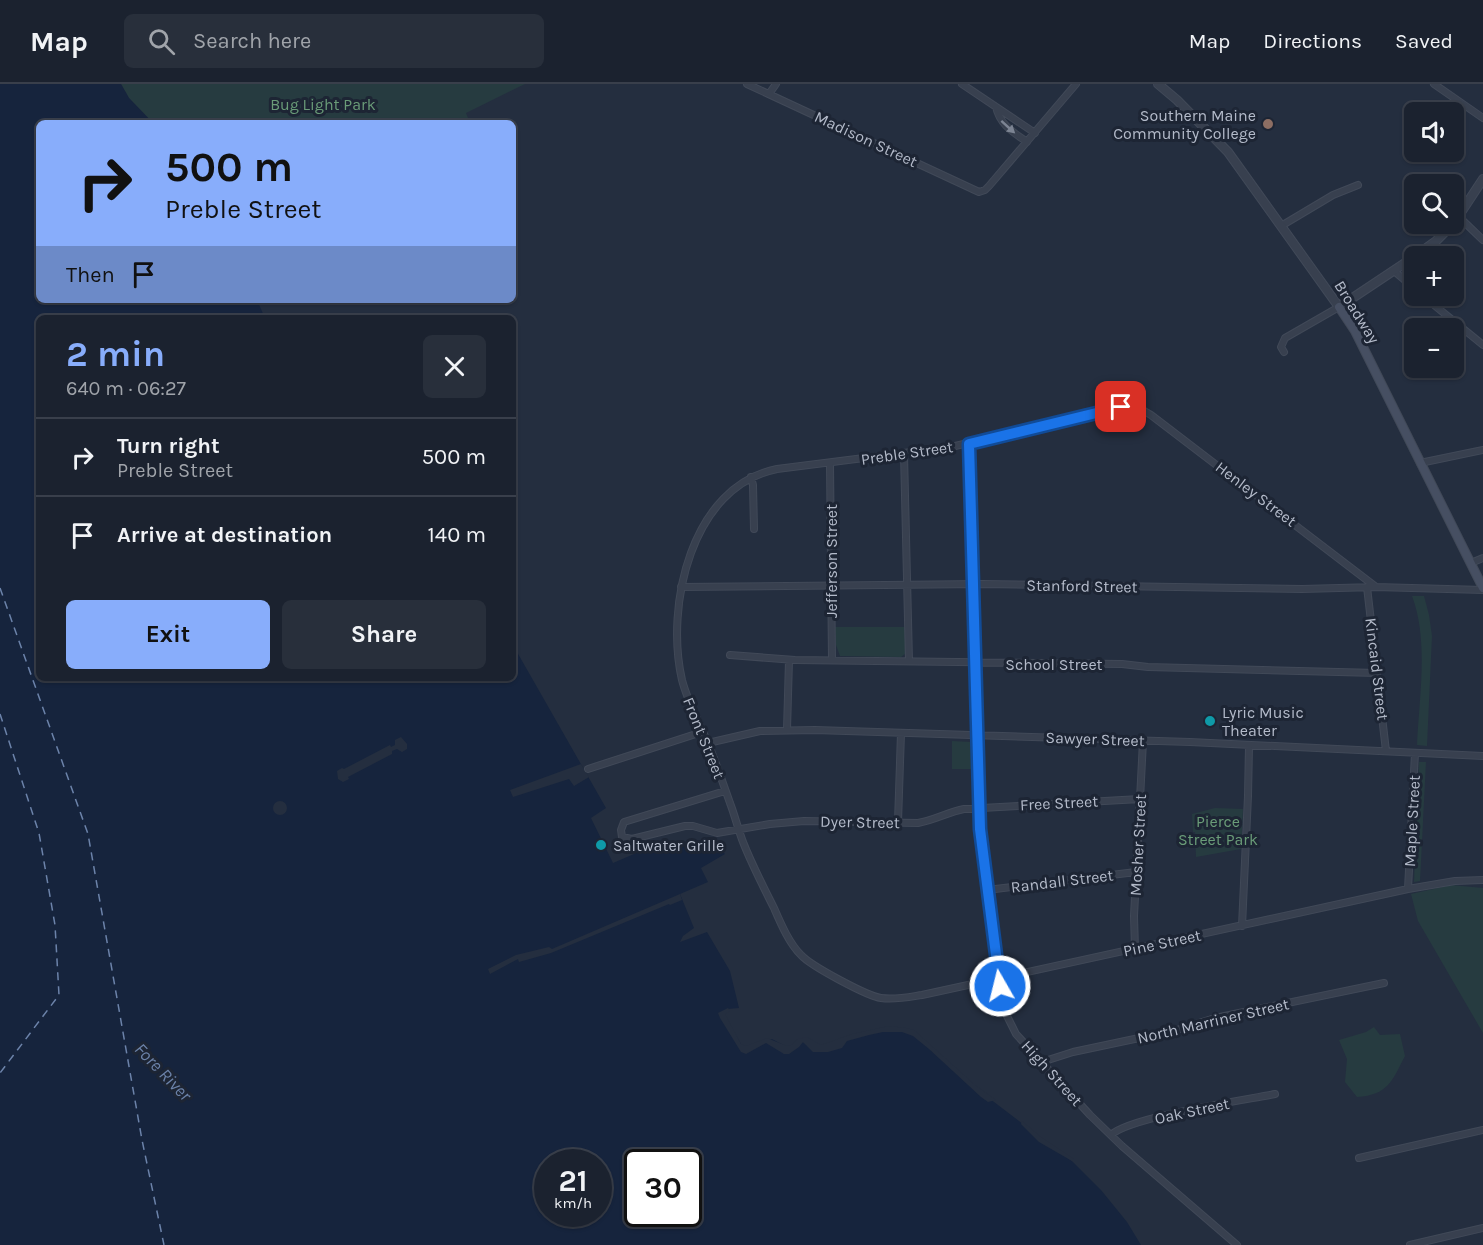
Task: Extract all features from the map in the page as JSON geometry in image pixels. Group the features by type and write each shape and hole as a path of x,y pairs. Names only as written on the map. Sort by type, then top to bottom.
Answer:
{"main road":[{"name":"Broadway","path":"1339,307 1355,331 1483,589"}],"street":[{"name":"Madison Street","path":"747,84 979,192 985,190 1027,142"},
{"path":"769,94 776,84"},
{"path":"962,84 1035,133"},
{"path":"996,106 998,117 1005,126 1027,142 1076,84"},
{"name":"Broadway","path":"1158,84 1228,152 1339,307"},
{"path":"1434,84 1483,118"},
{"path":"1464,208 1483,181"},
{"path":"1281,226 1334,195 1358,185"},
{"path":"1464,227 1483,240"},
{"path":"1429,246 1443,234"},
{"path":"1284,352 1281,346 1285,338 1339,307 1404,264"},
{"path":"1394,271 1404,280"},
{"path":"1435,306 1483,345"},
{"name":"Preble Street","path":"751,477 777,469 969,444 1132,406"},
{"name":"Henley Street","path":"1132,406 1151,415 1376,587"},
{"name":"High Street","path":"969,444 981,848 1004,1008 1011,1027 1111,1135 1237,1245"},
{"path":"1420,463 1483,450"},
{"path":"904,454 909,661"},
{"name":"Jefferson Street","path":"830,463 832,660"},
{"path":"751,477 754,529"},
{"name":"Front Street","path":"751,477 729,493 705,525 691,553 681,587 678,628 680,665 685,692 708,743 761,883 783,927 800,954 810,963 845,981"},
{"path":"1471,563 1483,558"},
{"name":"Stanford Street","path":"681,587 974,584 1483,589"},
{"name":"Kincaid Street","path":"1367,587 1386,751"},
{"name":"School Street","path":"730,656 789,660 1122,664 1148,667 1377,673"},
{"path":"787,730 789,660"},
{"name":"Sawyer Street","path":"708,743 760,731 787,730 1190,742 1483,756"},
{"path":"588,769 702,732"},
{"path":"898,822 901,732"},
{"name":"Mosher Street","path":"1135,949 1134,915 1143,741"},
{"path":"1242,926 1249,746"},
{"name":"Maple Street","path":"1408,890 1415,753"},
{"name":"Dyer Street","path":"725,792 624,822 621,830 622,837 632,839 685,826 717,833 804,821 918,823 947,813 979,808"},
{"name":"Free Street","path":"979,808 1140,799"},
{"name":"Randall Street","path":"987,890 1136,872"},
{"name":"Pine Street","path":"845,981 873,996 888,999 922,995 1408,890 1455,881 1483,880"},
{"name":"North Marriner Street","path":"1043,1064 1048,1060 1073,1052 1177,1030 1215,1018 1384,983"},
{"name":"Oak Street","path":"1111,1135 1116,1130 1146,1121 1199,1108 1275,1094"},
{"path":"1359,1158 1483,1130"},
{"path":"1410,1245 1483,1228"}],"green space":[{"name":"Bug Light Park","path":"121,84 525,84 466,113 469,120 150,120 129,98"},
{"path":"1412,596 1424,596 1432,636 1427,746 1417,745 1422,651 1417,613"},
{"path":"835,627 905,627 905,654 901,657 840,656 836,645"},
{"path":"952,741 971,742 971,769 952,769"},
{"path":"1419,762 1426,762 1420,881 1414,882"},
{"name":"Pierce Street Park","path":"1215,808 1243,809 1241,849 1196,857 1192,814"},
{"path":"1451,885 1483,888 1483,1033 1418,921 1411,894"},
{"path":"1374,1027 1380,1035 1400,1034 1405,1056 1388,1085 1376,1093 1357,1097 1345,1082 1347,1059 1339,1040 1366,1032"}],"water":[{"name":"Fore River","path":"0,84 121,84 129,98 150,120 36,120 36,303 258,303 264,315 36,315 36,681 516,681 516,650 606,808 591,818 613,863 648,848 712,840 725,854 701,868 708,882 680,894 694,928 683,936 680,942 707,932 730,971 739,1008 728,1009 722,1013 744,1049 772,1039 785,1046 792,1047 798,1041 822,1047 888,1029 912,1033 956,1073 1073,1162 1101,1190 1127,1222 1141,1245 0,1245"}],"pier":[{"path":"401,737 407,744 407,749 402,752 397,749 392,751 392,754 348,777 349,779 343,782 338,779 337,771 390,745 391,747 395,745 395,740"},
{"path":"581,764 589,777 574,786 569,779 513,797 510,790"},
{"path":"280,801 285,803 287,808 285,813 280,815 275,813 273,808 275,803"},
{"path":"680,894 682,900 551,953 519,962 518,959 490,974 488,969 516,955 549,947 552,949"},
{"path":"728,1008 730,1011 725,1014 741,1044 746,1046 767,1038 787,1046 798,1039 807,1037 821,1045 852,1034 889,1026 914,1030 975,1085 996,1100 988,1102 981,1097 929,1049 913,1036 902,1032 869,1035 847,1041 842,1048 828,1052 813,1052 803,1042 789,1054 784,1054 766,1043 746,1054 741,1052 718,1013"},
{"path":"1022,1121 1074,1159 1072,1161 1039,1142 1021,1124"}],"ferry route":[{"path":"0,588 88,834 142,1140 164,1245"},
{"path":"0,714 39,833 55,925 59,995 0,1073"}],"place":[{"name":"Southern Maine Community College","path":"1268,124"},
{"name":"Lyric Music Theater","path":"1210,721"},
{"name":"Saltwater Grille","path":"601,845"}],"route":[{"path":"1000,986 981,848 969,444 1121,407"}]}
